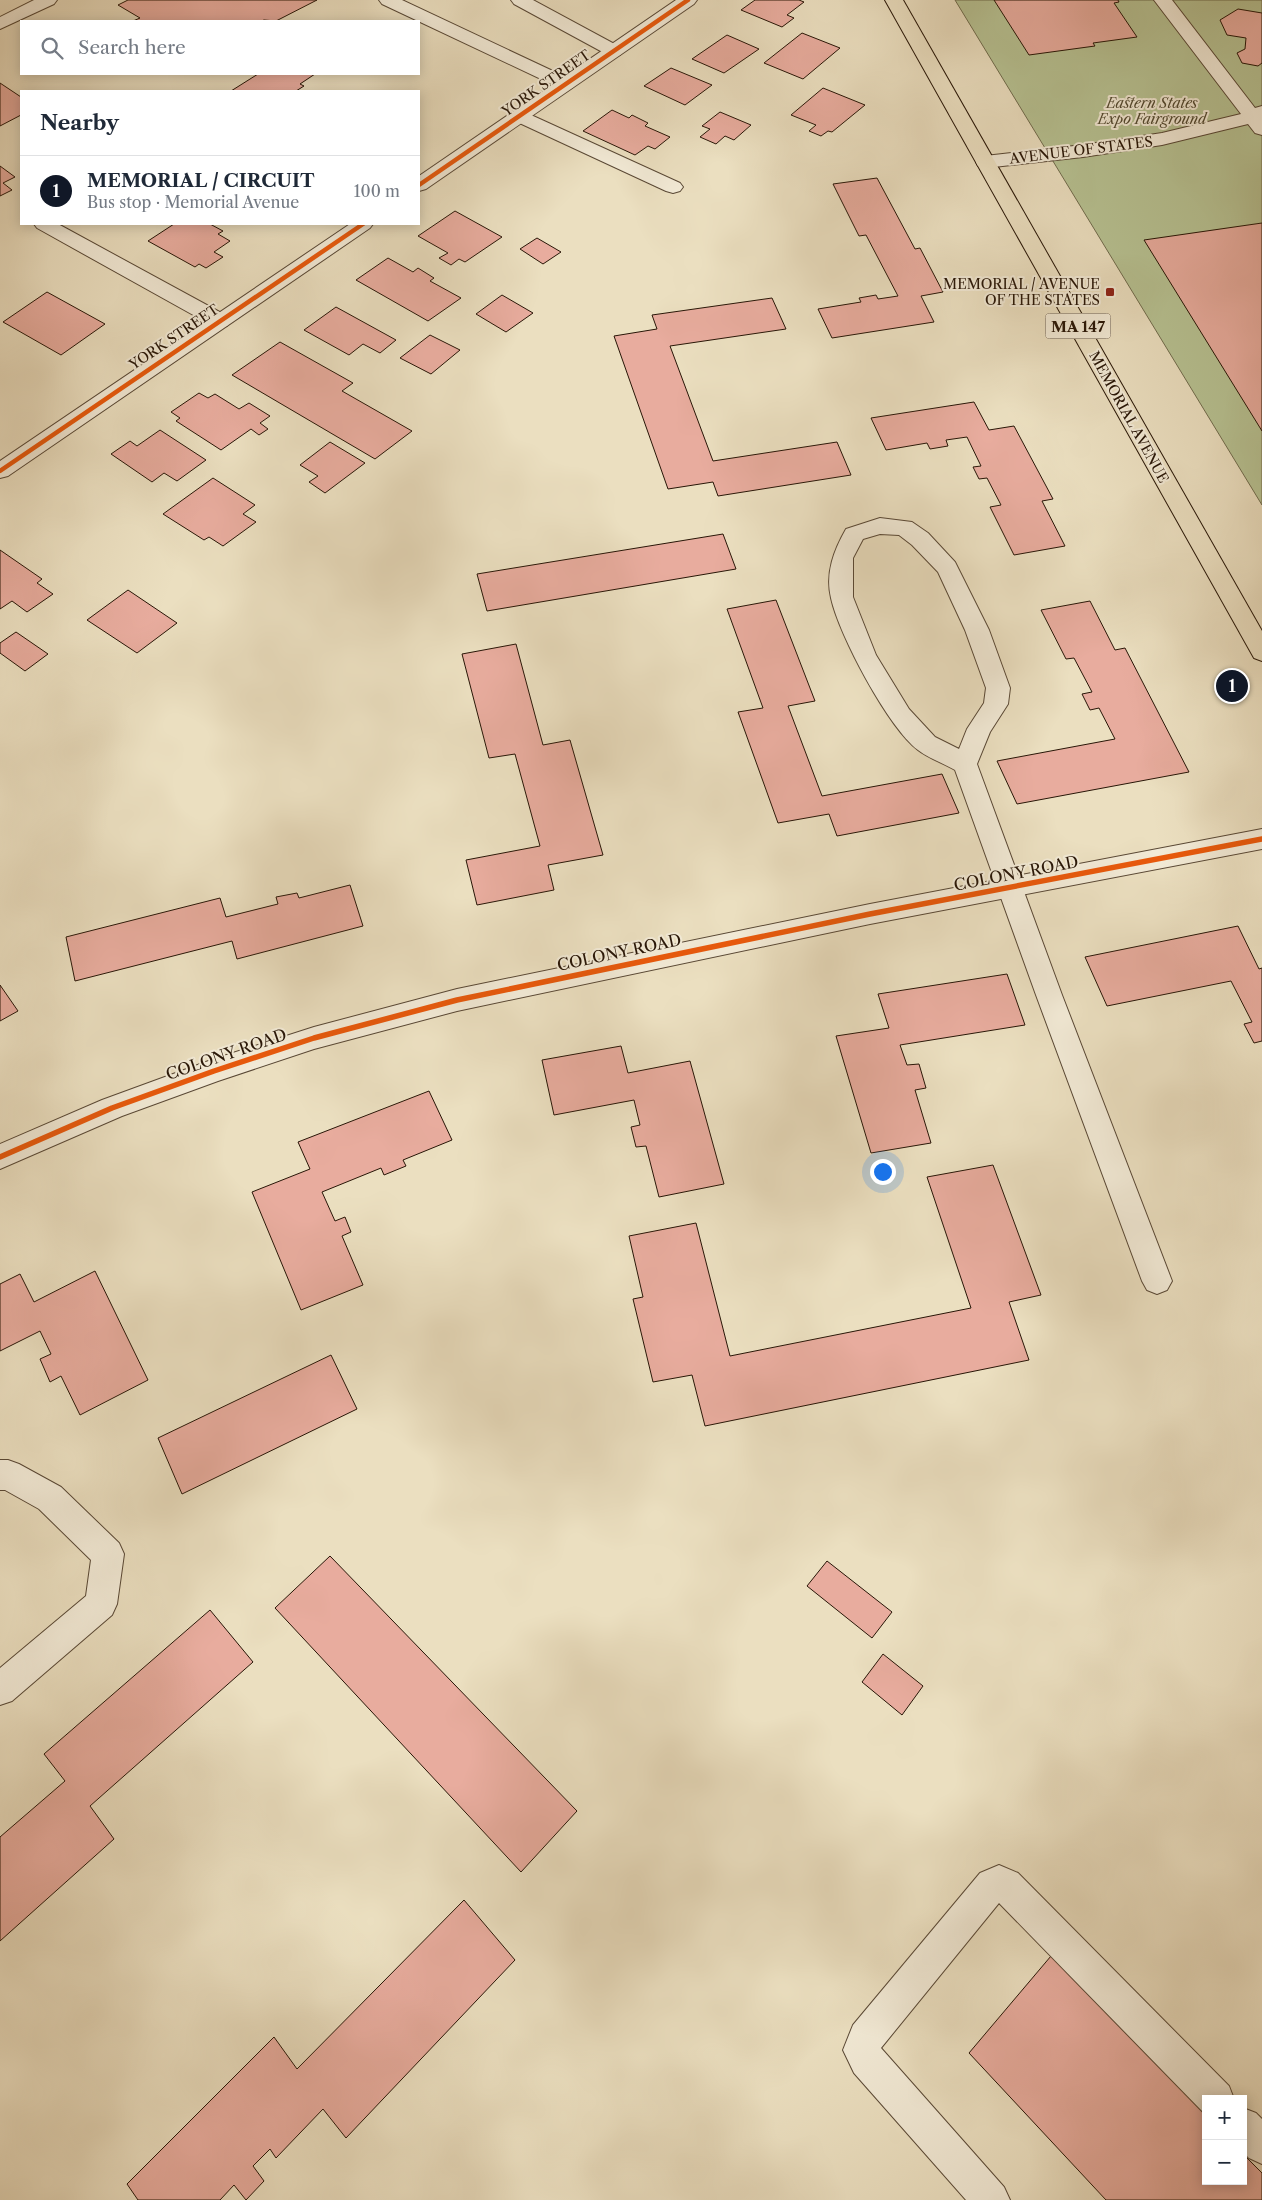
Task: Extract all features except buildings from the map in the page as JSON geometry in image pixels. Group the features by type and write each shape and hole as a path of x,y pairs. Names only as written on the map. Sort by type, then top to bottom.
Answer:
{"main road":[{"name":"MEMORIAL AVENUE","path":"894,0 1262,652"}],"street":[{"path":"0,24 48,0"},
{"path":"388,0 566,84"},
{"path":"520,0 614,51"},
{"path":"1163,0 1259,119"},
{"name":"YORK STREET","path":"420,184 614,51 679,2"},
{"path":"520,116 673,187"},
{"name":"AVENUE OF STATES","path":"985,162 1083,151 1162,139 1259,119"},
{"path":"46,225 220,321"},
{"name":"YORK STREET","path":"0,471 362,225"},
{"path":"965,764 926,743 901,715 865,656 842,597 842,558 854,534 880,526 904,527 920,539 947,568 973,621 998,688 996,704 979,729 965,764 1156,1281"},
{"name":"COLONY ROAD","path":"0,1157 112,1108 214,1071 314,1038 457,1000 805,928 1262,839"},
{"path":"0,1475 8,1475 50,1498 108,1554 101,1604 0,1689"},
{"path":"991,2200 867,2060 861,2050 866,2038 992,1885 999,1882 1006,1885 1212,2095"},
{"path":"1247,2130 1262,2145"}],"green space":[{"name":"Eastern States Expo Fairground","path":"955,0 1262,0 1262,505"}],"cycle path":[{"path":"420,184 688,0"},
{"path":"0,471 362,225"},
{"path":"0,1157 112,1108 214,1071 314,1038 457,1000 870,914 1262,839"}],"place":[{"name":"MEMORIAL / AVENUE OF THE STATES","path":"1110,292"},
{"name":"MEMORIAL / CIRCUIT","path":"1232,686"}]}
